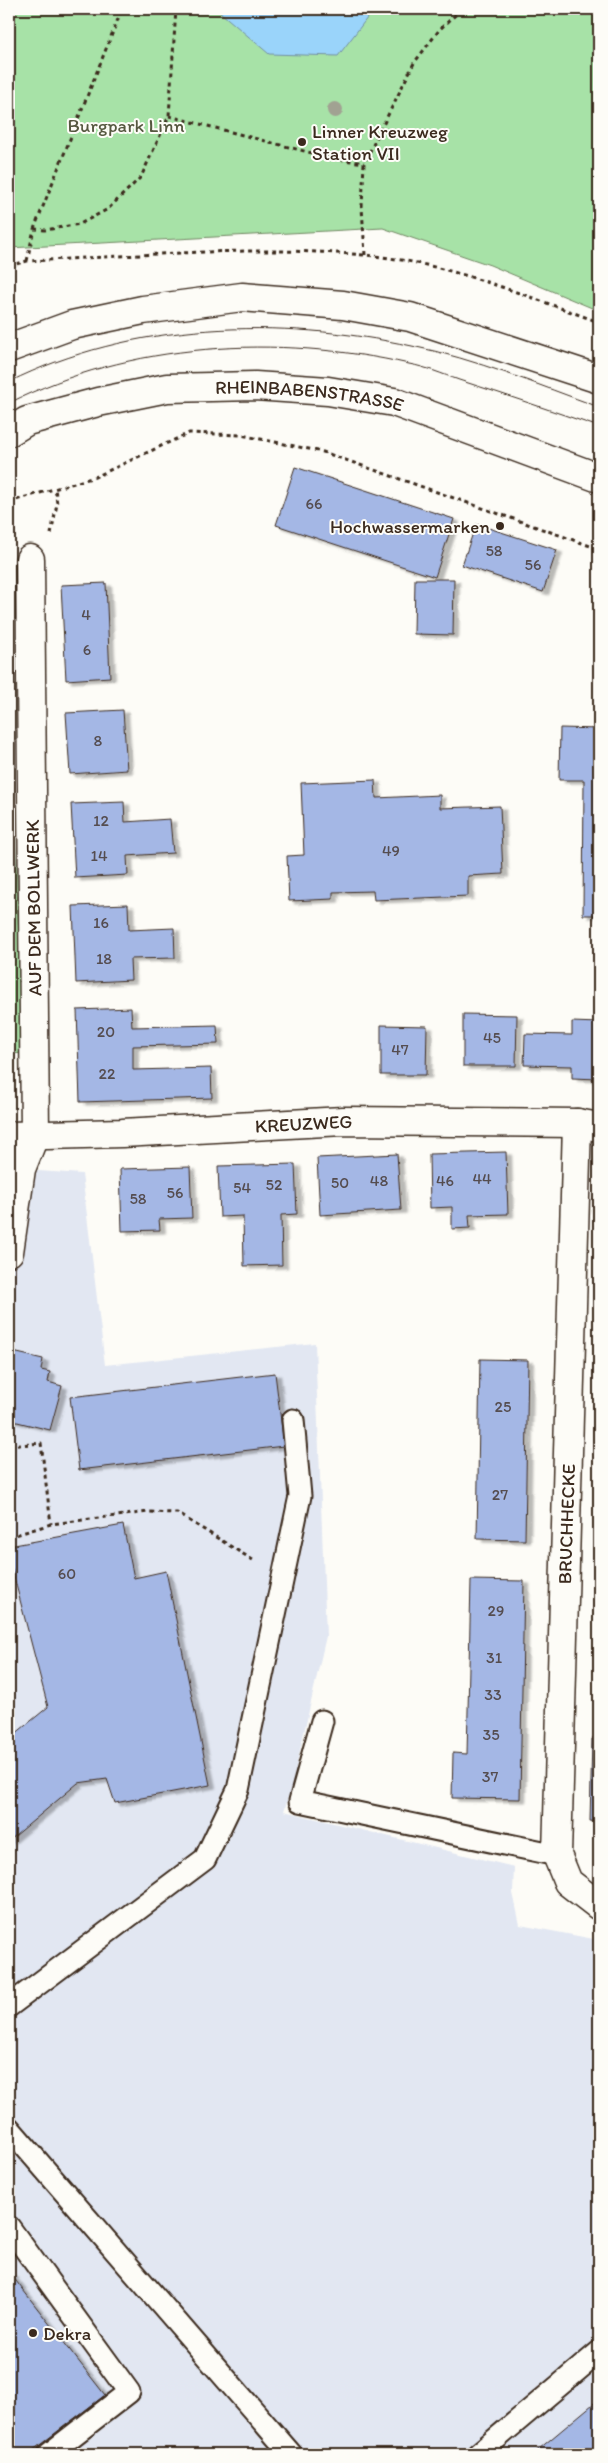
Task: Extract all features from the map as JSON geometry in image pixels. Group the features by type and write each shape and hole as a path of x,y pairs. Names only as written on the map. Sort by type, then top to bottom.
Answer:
{"street":[{"path":"9,348 72,325 143,310 242,297 343,305 410,317 599,379"},
{"name":"RHEINBABENSTRASSE","path":"15,422 167,388 255,386 328,391 394,402 599,478"},
{"name":"AUF DEM BOLLWERK","path":"9,1252 21,1169 30,559"},
{"name":"KREUZWEG","path":"22,1135 122,1133 343,1121 588,1125"},
{"name":"BRUCHHECKE","path":"588,1125 557,1855 568,1882 599,1906"}],"lane":[{"path":"9,2006 205,1859 238,1790 300,1496 293,1420"},
{"path":"322,1721 300,1801 557,1855"},
{"path":"9,2128 291,2454"},
{"path":"9,2227 129,2392 49,2454"},
{"path":"478,2454 599,2352"}],"path":[{"path":"27,260 34,229 122,9"},
{"path":"34,229 45,230 80,224 108,209 141,177 169,116 176,9"},
{"path":"365,255 362,207 364,163 414,63 440,29 462,9"},
{"path":"169,116 331,158 364,163"},
{"path":"9,266 27,260 275,251 365,255 424,265 490,283 599,322"},
{"path":"9,502 95,477 189,433 241,435 322,452 599,549"},
{"path":"30,559 52,532 57,504 55,488"},
{"path":"9,1446 41,1443 51,1524"},
{"path":"9,1537 51,1524 148,1512 177,1514 282,1578"}],"shaded area":[{"path":"9,1169 82,1174 105,1365 315,1343 326,1636 293,1781 284,1811 514,1867 513,1893 520,1925 599,1940 599,2454 9,2454"}],"green space":[{"name":"Burgpark Linn","path":"9,9 599,9 599,311 490,265 383,228 9,248"},
{"path":"9,667 23,1053 11,1054 9,1061"}],"water":[{"path":"220,9 374,9 338,56 269,54 221,13"}],"building":[{"path":"295,467 454,519 435,577 276,525"},
{"path":"476,524 557,550 543,592 462,565"},
{"path":"415,579 454,579 453,635 414,634"},
{"path":"106,583 110,677 66,680 61,585"},
{"path":"123,710 127,770 70,774 66,713"},
{"path":"560,728 599,729 599,915 583,915 584,780 559,780"},
{"path":"375,780 376,798 440,795 440,808 500,806 503,874 468,876 468,896 374,900 373,891 333,892 333,899 289,901 287,856 304,855 301,783"},
{"path":"124,802 125,822 170,819 173,853 127,856 128,875 75,878 71,804"},
{"path":"128,904 129,930 174,928 175,958 130,959 131,980 76,983 73,906"},
{"path":"131,1008 132,1027 217,1025 218,1044 133,1046 133,1070 211,1068 212,1098 80,1102 77,1010"},
{"path":"463,1014 517,1015 516,1066 463,1066"},
{"path":"572,1022 599,1023 599,1079 572,1078 572,1066 524,1065 525,1034 572,1035"},
{"path":"381,1025 427,1026 426,1075 381,1075"},
{"path":"506,1152 508,1214 469,1215 470,1228 452,1229 452,1207 430,1208 429,1154"},
{"path":"397,1154 401,1210 320,1215 317,1158"},
{"path":"295,1164 297,1214 281,1215 282,1265 244,1266 243,1216 220,1217 218,1166"},
{"path":"190,1167 192,1218 159,1219 160,1230 122,1231 120,1169"},
{"path":"13,1352 43,1359 41,1370 50,1372 48,1382 62,1386 50,1430 9,1420 9,1370"},
{"path":"480,1359 528,1360 525,1540 477,1539"},
{"path":"275,1373 284,1446 79,1470 70,1397"},
{"path":"123,1525 134,1578 166,1571 210,1785 115,1803 107,1779 78,1783 9,1841 9,1739 48,1707 9,1558 9,1546"},
{"path":"471,1580 524,1581 520,1799 452,1798 453,1753 467,1754"},
{"path":"599,1596 599,1719 598,1719"},
{"path":"592,1739 599,1739 599,1822 590,1821"},
{"name":"Dekra","path":"9,2272 105,2395 28,2454 9,2454"},
{"path":"599,2399 599,2454 533,2454"}],"tram line":[{"path":"9,382 56,362 105,347 156,336 207,330 311,331 362,337 436,351 507,373 599,407"},
{"path":"9,403 56,383 104,367 154,356 205,349 257,347 308,349 359,355 422,367 599,427"}],"place":[{"name":"Linner Kreuzweg Station VII","path":"302,142"},
{"name":"Hochwassermarken","path":"500,526"},
{"name":"Dekra","path":"33,2333"}]}
